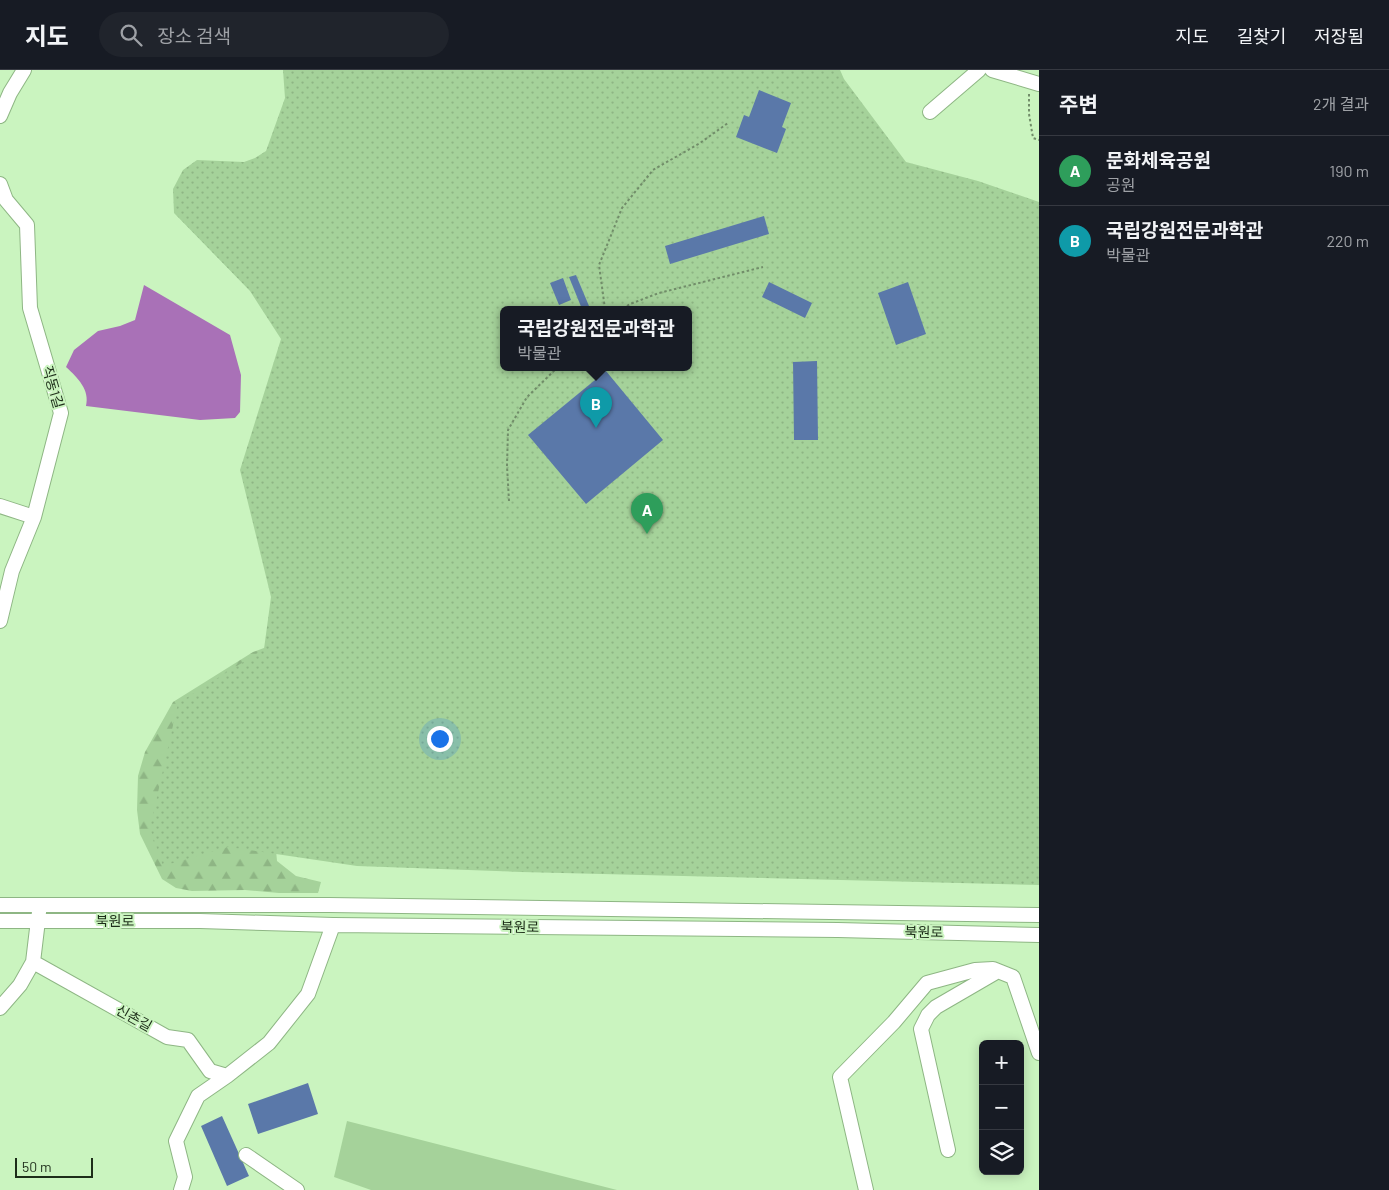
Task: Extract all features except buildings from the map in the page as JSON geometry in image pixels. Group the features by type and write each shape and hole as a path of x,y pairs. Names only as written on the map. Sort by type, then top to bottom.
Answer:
{"street":[{"path":"0,116 10,93 24,70"},
{"path":"930,112 979,70"},
{"path":"992,70 1034,83"},
{"name":"직동1길","path":"0,184 6,200 27,225 30,308 61,413 34,517 12,571 0,621"},
{"path":"0,506 34,517"},
{"name":"북원로","path":"0,905 329,905 1039,915"},
{"path":"0,1008 20,985 33,962 40,906"},
{"name":"북원로","path":"0,921 191,921 333,925 1039,935"},
{"path":"181,1190 185,1177 176,1141 198,1096 270,1043 308,994 333,925"},
{"name":"신촌길","path":"33,962 167,1037 188,1040 210,1071 227,1076"},
{"path":"866,1190 840,1077 894,1022 927,982 975,970 993,969 1013,977 1039,1053"},
{"path":"948,1150 921,1029 928,1015 936,1007 998,971"},
{"path":"246,1155 297,1190"}],"path":[{"path":"1034,83 1030,114 1033,138 1039,140"},
{"path":"605,306 599,264 622,208 653,170 700,143 728,123"},
{"path":"627,306 659,293 763,267"},
{"path":"508,501 508,430 527,397 554,371"}],"green space":[{"path":"283,70 840,70 844,79 906,162 978,181 1039,202 1039,885 357,866 228,847 163,866 150,828 178,703 264,649 271,597 240,470 281,339 250,291 174,213 173,189 183,170 197,160 244,162 266,151 285,98"},
{"path":"277,643 275,839 277,861 296,876 321,882 318,893 279,893 245,890 192,891 176,888 162,879 140,834 137,810 138,776 145,752 173,702 253,652"},
{"path":"347,1121 617,1190 371,1190 334,1177"}],"shaded area":[{"path":"144,285 230,335 241,375 240,412 235,418 200,420 86,406 85,390 79,380 66,367 74,350 98,331 135,320"}],"place":[{"name":"국립강원전문과학관","path":"596,428"},
{"name":"문화체육공원","path":"647,534"}]}
